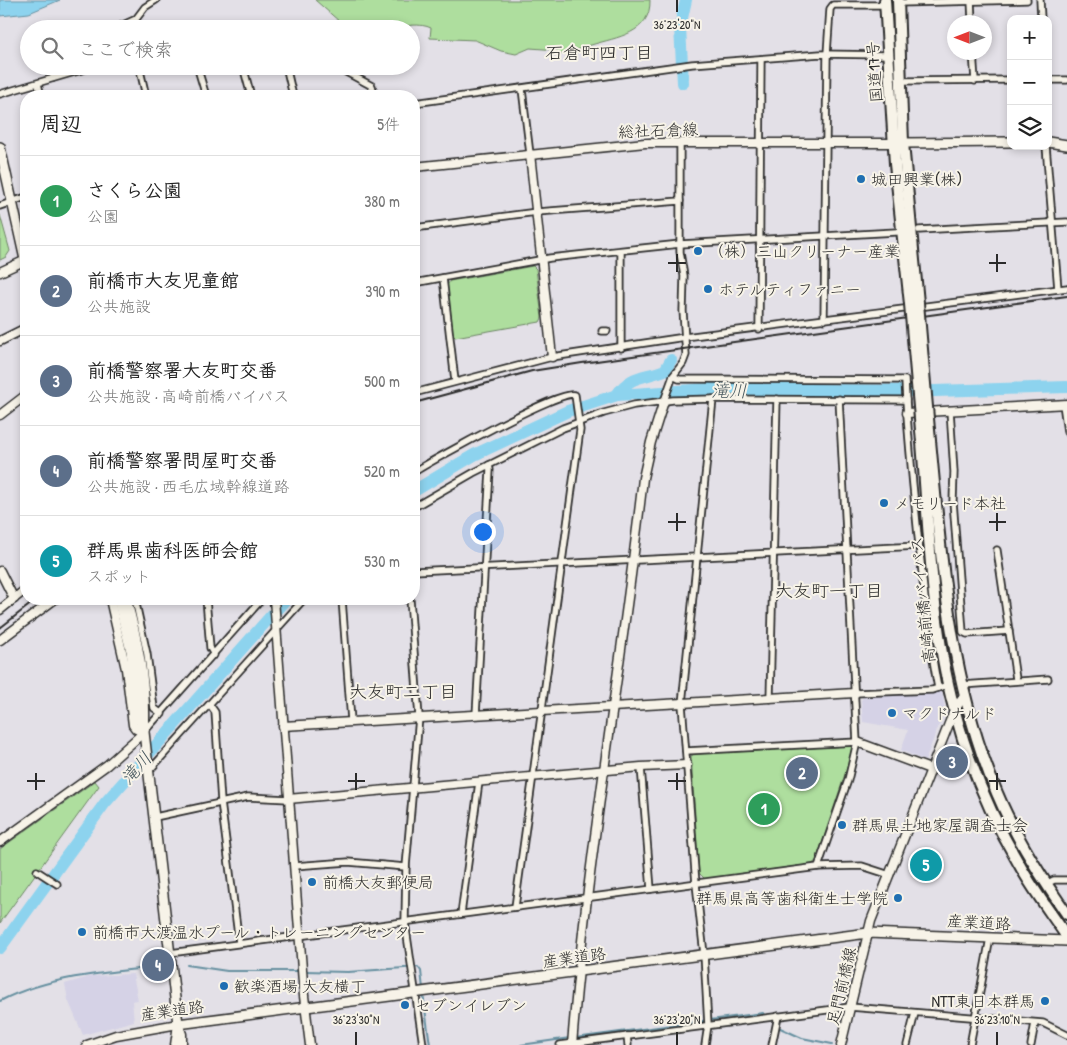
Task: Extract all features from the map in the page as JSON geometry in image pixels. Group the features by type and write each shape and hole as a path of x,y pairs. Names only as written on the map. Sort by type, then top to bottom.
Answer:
{"highway":[{"name":"国道17号","path":"885,2 888,55 898,143"},
{"name":"国道17号","path":"898,2 900,82 898,143"},
{"name":"高崎前橋バイパス","path":"898,143 925,430 943,686 954,711 980,785 998,823 1019,865 1067,937"},
{"name":"高崎前橋バイパス","path":"925,430 953,642 964,696 978,743 998,796 1024,848 1067,914"}],"main road":[{"path":"898,143 1007,142"},
{"path":"1052,143 1067,145"},
{"path":"0,147 20,238"},
{"path":"120,605 134,650"},
{"path":"127,605 143,696 144,736 178,1024"},
{"name":"産業道路","path":"178,1024 868,933 1067,941"}],"street":[{"path":"134,20 145,7 156,0"},
{"path":"898,2 1027,0"},
{"path":"1040,0 1041,15"},
{"path":"971,1 972,15"},
{"path":"824,320 827,54 831,6 885,2"},
{"path":"420,102 692,64 827,54 888,55"},
{"path":"760,330 762,59"},
{"path":"974,60 975,81"},
{"path":"0,94 64,75"},
{"path":"140,75 144,90"},
{"path":"200,75 204,90"},
{"path":"245,75 249,90"},
{"path":"288,75 292,90"},
{"path":"352,75 372,86 373,90"},
{"path":"900,82 1007,80"},
{"path":"1052,80 1067,80"},
{"path":"38,84 40,90"},
{"path":"522,89 552,357"},
{"path":"572,1044 586,898 634,560 645,464 670,383 685,360 684,276 680,244 680,142"},
{"name":"総社石倉線","path":"420,166 613,145 680,142 898,143"},
{"path":"1046,150 1058,289"},
{"path":"0,206 20,199"},
{"path":"420,227 537,212 680,201"},
{"path":"919,230 1067,222"},
{"path":"420,282 542,260 680,244 896,232"},
{"path":"621,251 621,348"},
{"path":"0,272 20,264"},
{"path":"444,278 456,381"},
{"path":"420,391 552,357 1067,288"},
{"path":"0,341 20,331"},
{"path":"282,726 855,694 943,686 931,650 919,546 904,380 679,379 673,376"},
{"path":"420,469 536,407 569,393 576,395 579,420 562,563 515,907"},
{"path":"420,504 489,465 579,420 634,405 665,399 906,399"},
{"path":"705,1045 708,1025 704,954 696,884 682,704 713,399"},
{"path":"770,699 777,399"},
{"path":"818,867 848,780 857,742 840,399"},
{"path":"0,414 20,400"},
{"path":"907,413 1065,404 1067,432"},
{"path":"950,410 954,472 953,501 963,632 967,634 1009,631"},
{"path":"476,715 489,465"},
{"path":"420,571 919,546"},
{"path":"997,550 1016,679"},
{"path":"0,571 14,599"},
{"path":"0,610 20,594"},
{"path":"0,640 47,605"},
{"path":"112,605 126,669 133,725 144,736"},
{"path":"135,605 147,654 154,708 162,714"},
{"path":"206,605 210,648 214,655"},
{"path":"0,842 144,736 257,605"},
{"path":"274,605 299,936 310,1045"},
{"path":"149,769 210,705 298,605"},
{"path":"342,605 351,721"},
{"path":"410,605 419,717 406,867 405,922 423,1045"},
{"path":"962,684 1048,678"},
{"name":"足門前橋線","path":"841,1045 868,933 930,770 954,711 964,696"},
{"path":"210,705 214,712 221,802 240,943"},
{"path":"686,751 857,742 930,770"},
{"path":"155,817 248,797 288,798 641,767 687,765"},
{"path":"641,767 651,889"},
{"path":"462,914 479,782"},
{"path":"294,866 348,862 406,867"},
{"path":"170,953 818,867 862,866 890,874"},
{"path":"37,871 57,884"},
{"path":"1046,884 1054,880 1067,880"},
{"path":"970,1045 990,938"},
{"path":"560,1045 850,1006 1035,1023 1050,1026 1067,1035"},
{"path":"907,1045 915,1013"},
{"path":"772,1045 778,1016"},
{"path":"1031,1045 1035,1023"},
{"path":"175,1045 178,1024"},
{"path":"178,1024 182,1034 182,1045"},
{"name":"産業道路","path":"88,1045 116,1035 178,1024"},
{"path":"627,1036 628,1045"}],"shaded area":[{"path":"942,692 945,709 925,761 901,750 908,730 863,722 861,700 865,696"},
{"path":"133,974 138,1000 132,1001 134,1021 83,1035 68,1000 65,984 92,976"}],"green space":[{"path":"315,0 650,0 649,11 645,20 631,32 558,55 557,50 530,48 516,54 501,51 475,40 430,38 431,28 420,25 420,20 338,20"},
{"path":"0,215 10,251 6,257 0,260"},
{"path":"533,266 536,269 542,318 540,322 455,337 453,335 447,285 450,281"},
{"path":"851,746 853,748 851,756 816,861 812,864 705,879 699,873 691,756 696,753"},
{"path":"95,781 99,786 0,923 0,849"}],"water":[{"path":"0,0 60,0 29,13 0,16"}],"waterway":[{"path":"683,83 680,27 686,0"},
{"path":"617,395 632,380 665,370 671,360"},
{"name":"滝川","path":"420,487 474,455 568,411 617,395 710,389 935,391 1067,387"},
{"name":"滝川","path":"0,948 105,803 281,605"},
{"path":"187,965 227,971 299,971"},
{"path":"0,1001 37,986 57,981 158,967"},
{"path":"304,971 348,972 418,967 421,971 423,989"},
{"path":"423,994 430,1045"},
{"path":"575,1038 763,1013 765,1016"},
{"path":"778,1027 802,1038 832,1044"},
{"path":"521,1045 570,1038"}],"railway":[{"path":"420,401 532,371 1067,296"},
{"path":"0,628 29,605"}],"place":[{"name":"城田興業(株)","path":"861,179"},
{"name":"（株）三山クリーナー産業","path":"698,251"},
{"name":"ホテルティファニー","path":"708,289"},
{"name":"メモリード本社","path":"884,503"},
{"name":"マクドナルド","path":"892,713"},
{"name":"前橋警察署大友町交番","path":"952,762"},
{"name":"前橋市大友児童館","path":"802,773"},
{"name":"さくら公園","path":"764,809"},
{"name":"群馬県土地家屋調査士会","path":"842,825"},
{"name":"群馬県歯科医師会館","path":"926,865"},
{"name":"前橋大友郵便局","path":"312,882"},
{"name":"群馬県高等歯科衛生士学院","path":"898,898"},
{"name":"前橋市大渡温水プール・トレーニングセンター","path":"82,932"},
{"name":"前橋警察署問屋町交番","path":"158,965"},
{"name":"歓楽酒場 大友横丁","path":"224,986"},
{"name":"NTT東日本群馬","path":"1045,1001"},
{"name":"セブンイレブン","path":"405,1005"}],"district":[{"name":"石倉町四丁目","path":"599,52"},
{"name":"大友町一丁目","path":"829,590"},
{"name":"大友町二丁目","path":"403,691"}]}
